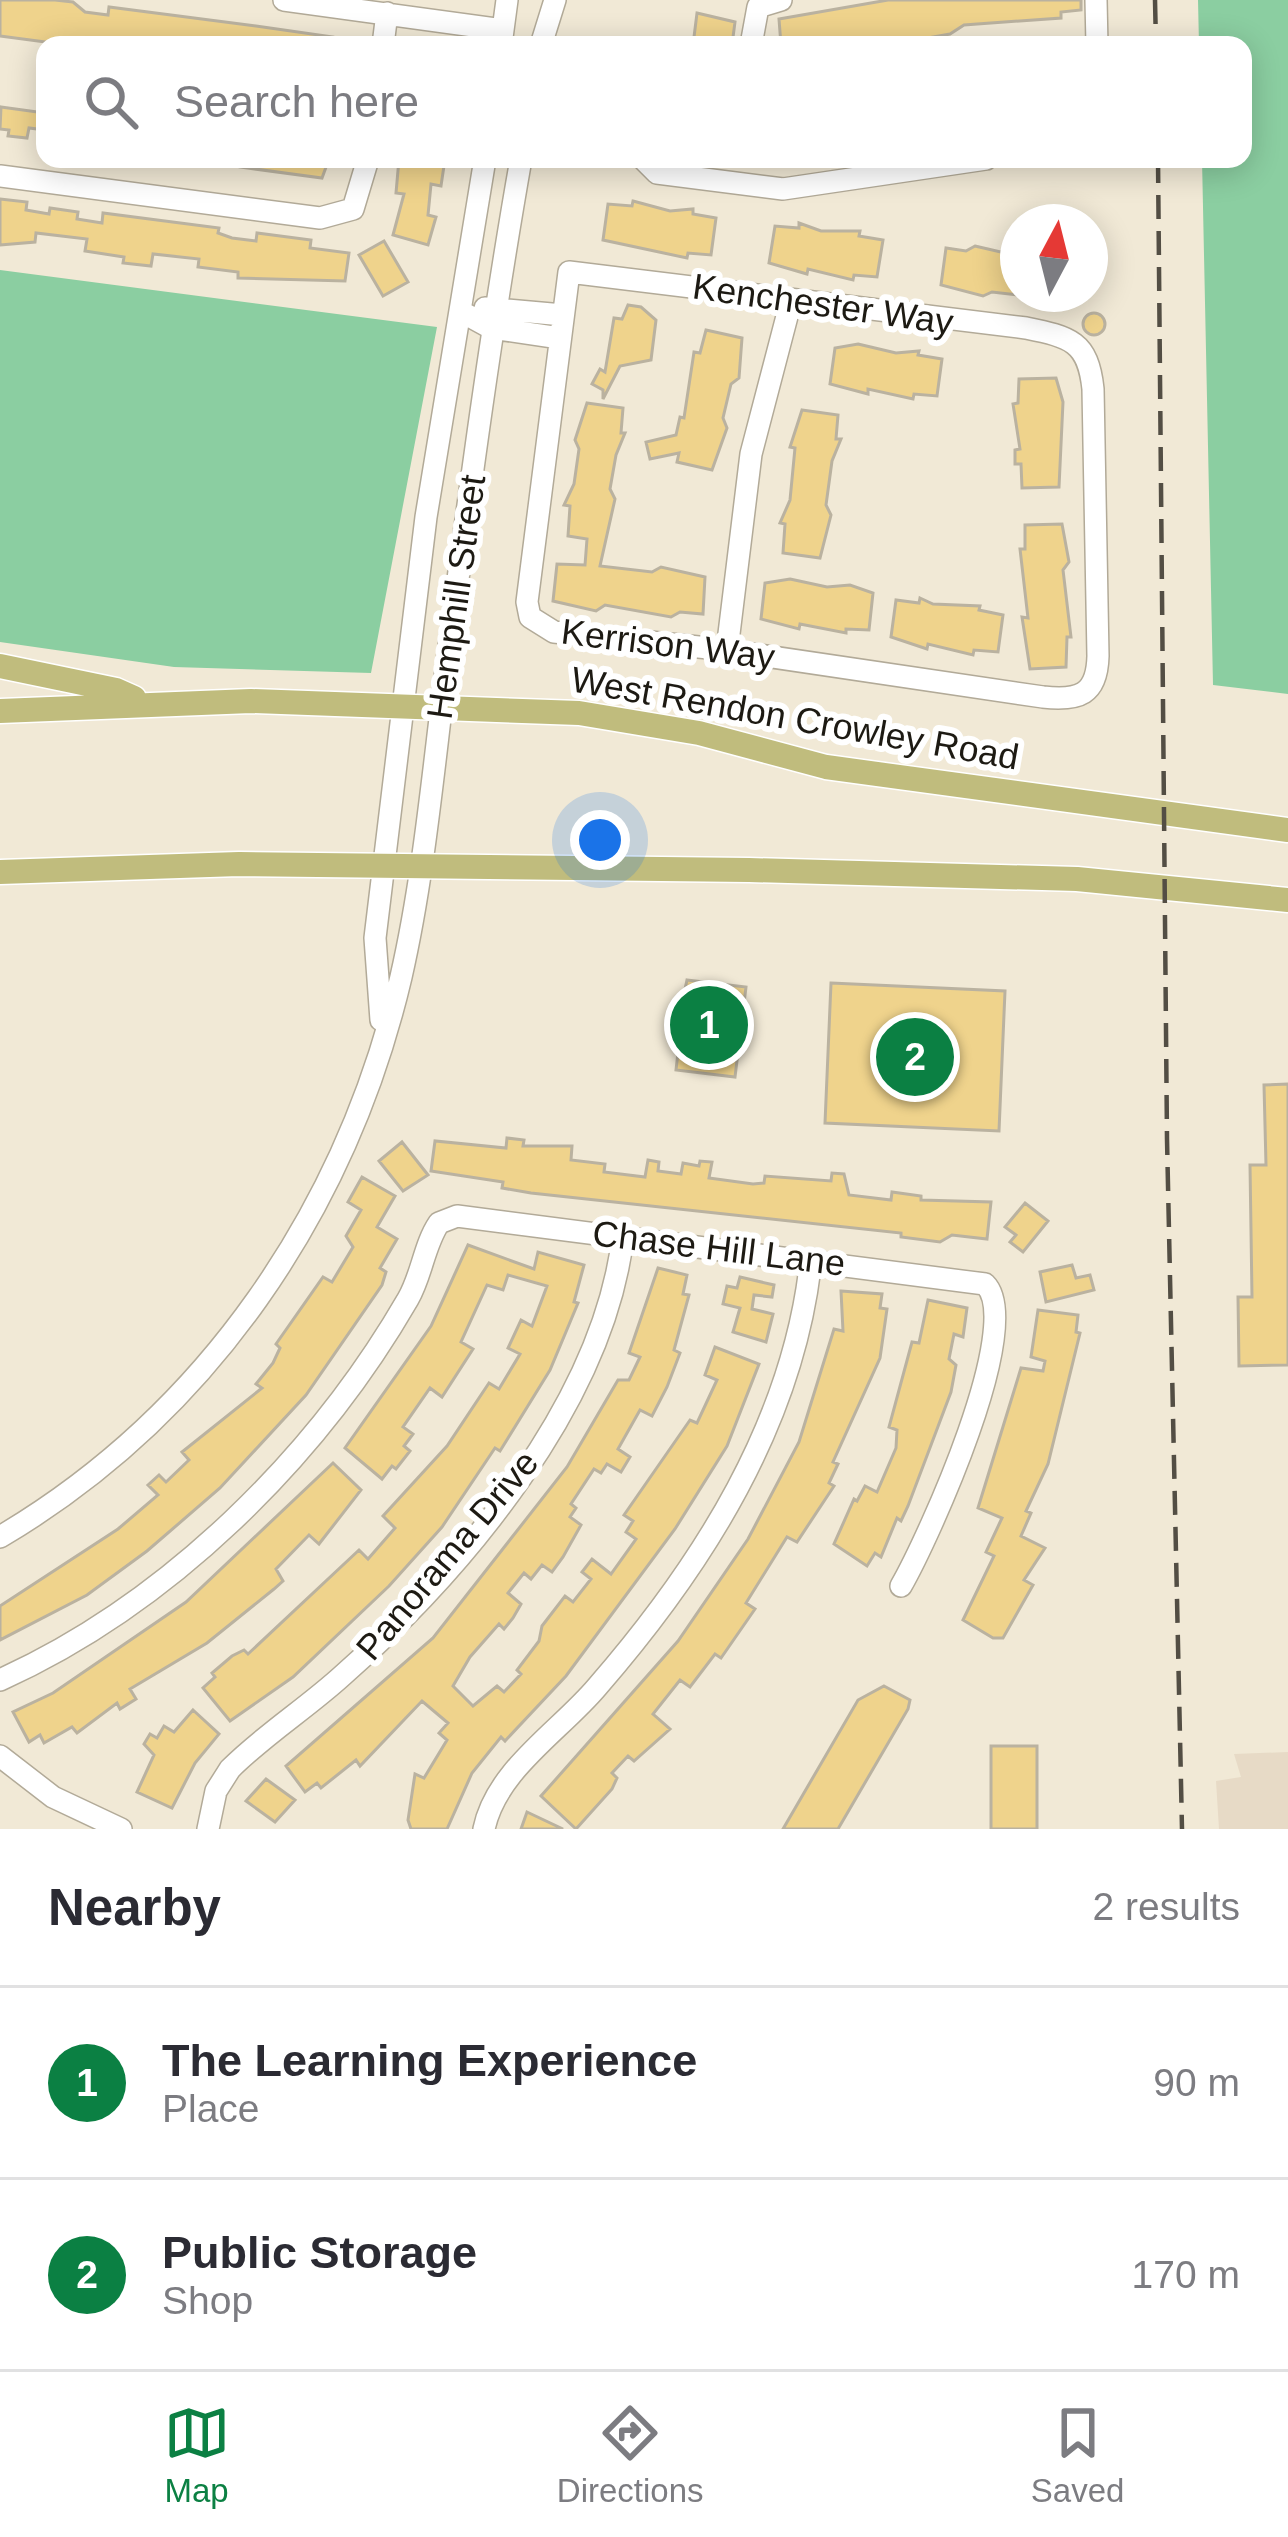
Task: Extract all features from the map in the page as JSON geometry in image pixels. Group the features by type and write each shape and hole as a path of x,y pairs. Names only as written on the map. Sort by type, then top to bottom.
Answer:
{"main road":[{"path":"0,666 116,690 142,702"},
{"name":"West Rendon Crowley Road","path":"0,711 142,702 403,703 579,713 699,733 826,767 1288,830"},
{"path":"0,872 239,864 1077,879 1288,900"}],"street":[{"path":"284,0 497,36"},
{"path":"502,36 507,0"},
{"path":"544,36 555,0"},
{"path":"753,36 758,7 782,0"},
{"path":"1093,36 1096,0"},
{"path":"384,36 387,14"},
{"path":"0,176 320,218 352,209 365,168"},
{"name":"Hemphill Street","path":"382,1033 375,938 436,447 484,168"},
{"name":"Hemphill Street","path":"0,1538 133,1440 181,1394 256,1304 343,1159 369,1091 400,979 493,317 519,168"},
{"path":"652,168 657,173 784,189 925,168"},
{"name":"Kenchester Way","path":"569,272 1057,334 1075,342 1090,361 1098,679 1088,694"},
{"name":"Kerrison Way","path":"569,272 527,602 530,617 554,632 727,650 1056,698 1088,694"},
{"path":"727,650 752,454 791,301"},
{"path":"460,311 561,327"},
{"name":"Chase Hill Lane","path":"0,1680 135,1601 267,1486 332,1410 400,1310 443,1220 457,1216 976,1280 992,1290 997,1308 976,1412 957,1469 901,1586"},
{"name":"Panorama Drive","path":"208,1829 217,1791 230,1768 398,1622 547,1437 599,1338 611,1306 623,1236"},
{"path":"484,1829 498,1793 621,1659 745,1475 790,1374 811,1259"},
{"path":"0,1756 52,1797 122,1829"}],"shaded area":[{"path":"1288,1752 1288,1829 1219,1829 1216,1781 1241,1777 1234,1754"}],"green space":[{"path":"1198,0 1288,0 1288,694 1213,685 1202,168 1252,168 1252,36 1199,36"},
{"path":"0,270 437,327 371,673 174,667 0,642"}],"building":[{"path":"0,0 55,0 73,2 85,12 108,15 109,7 326,36 36,36 36,41 0,36"},
{"path":"888,0 1081,0 1081,10 1061,12 1061,18 964,25 939,36 780,36 779,19"},
{"path":"697,13 735,22 733,36 694,36"},
{"path":"1,107 36,112 36,129 29,128 27,138 8,136 9,130 0,129"},
{"path":"247,168 326,168 322,178"},
{"path":"398,168 444,168 441,186 431,184 428,215 436,217 428,245 393,235 404,194 396,193"},
{"path":"0,199 27,202 26,210 49,214 50,208 78,212 77,219 102,223 103,213 219,228 218,233 232,238 256,241 257,233 311,240 310,248 349,253 345,281 238,278 238,272 198,267 199,259 153,254 151,266 123,263 124,257 85,251 87,239 36,233 35,242 0,245"},
{"path":"633,201 670,211 693,209 693,214 716,218 711,255 688,253 687,258 603,240 608,204 632,206"},
{"path":"799,223 821,231 860,231 859,236 883,240 877,277 854,275 853,280 769,263 775,226 799,228"},
{"path":"384,241 408,282 383,296 359,255"},
{"path":"975,246 1000,252 1000,293 983,296 941,285 946,248 966,251"},
{"path":"628,305 641,307 656,320 651,360 620,366 603,399 603,390 592,384 600,369 605,372 614,318 622,319"},
{"path":"1094,313 1105,324 1094,335 1083,324"},
{"path":"706,330 742,338 739,378 731,384 723,418 727,428 712,470 677,462 679,453 650,459 646,442 676,435 680,417 684,418 694,352 700,353"},
{"path":"858,344 896,353 919,351 918,355 942,359 937,396 914,394 913,399 868,389 868,394 830,384 835,348"},
{"path":"1056,378 1063,402 1059,487 1022,488 1021,464 1015,464 1015,450 1020,449 1013,404 1018,403 1019,379"},
{"path":"587,403 623,408 621,433 625,433 616,455 610,489 615,499 600,566 652,572 661,567 705,577 703,614 680,612 671,617 605,605 596,611 553,601 557,564 585,565 587,539 568,536 570,506 564,505 574,484 579,449 575,440"},
{"path":"802,410 838,415 836,439 841,439 832,461 826,505 831,515 820,558 783,553 785,524 780,523 790,500 795,448 790,447"},
{"path":"1062,524 1069,562 1063,570 1071,637 1067,637 1066,667 1030,669 1022,617 1028,618 1020,549 1025,549 1025,525"},
{"path":"790,579 827,587 850,585 873,593 869,630 846,629 846,633 800,624 799,629 761,619 765,583"},
{"path":"920,598 933,604 980,606 979,610 1003,615 998,652 974,650 973,655 928,644 927,649 891,637 896,600 919,603"},
{"path":"687,980 746,987 735,1077 676,1070 680,1035 675,1035"},
{"path":"831,983 1005,991 999,1131 825,1123"},
{"path":"1288,1084 1288,1365 1239,1366 1238,1297 1252,1297 1250,1165 1266,1165 1264,1085"},
{"path":"507,1138 524,1140 523,1146 572,1146 571,1160 605,1164 604,1172 645,1177 648,1160 659,1162 658,1171 681,1174 683,1163 699,1166 700,1161 712,1162 709,1178 753,1184 764,1183 765,1176 831,1181 832,1173 844,1174 849,1195 891,1200 892,1192 921,1196 921,1200 991,1202 987,1239 952,1235 940,1242 901,1237 901,1233 531,1193 502,1188 503,1182 431,1171 435,1141 506,1148"},
{"path":"402,1142 428,1175 403,1191 379,1161"},
{"path":"362,1177 395,1196 377,1227 397,1239 380,1268 386,1272 382,1285 306,1395 220,1488 147,1551 87,1595 0,1640 0,1606 118,1529 158,1495 148,1485 159,1475 166,1482 189,1460 182,1452 262,1388 256,1384 273,1363 280,1348 276,1344 323,1277 332,1282 353,1247 346,1236 361,1210 348,1202"},
{"path":"1025,1203 1048,1221 1023,1252 1010,1242 1016,1235 1005,1227"},
{"path":"468,1245 534,1269 538,1252 584,1265 574,1302 578,1303 550,1370 500,1451 495,1448 442,1527 389,1586 293,1677 230,1721 203,1688 215,1677 212,1673 232,1656 244,1650 248,1654 359,1550 368,1559 395,1528 383,1516 447,1446 489,1383 499,1389 520,1354 508,1348 521,1320 532,1326 547,1286 508,1275 503,1290 487,1285 461,1342 473,1349 442,1397 430,1388 403,1427 413,1434 404,1446 410,1451 396,1469 392,1466 382,1479 345,1448 431,1326"},
{"path":"1072,1265 1076,1278 1090,1275 1094,1290 1046,1302 1040,1272"},
{"path":"658,1268 687,1275 683,1294 689,1295 674,1350 680,1353 667,1387 652,1416 640,1410 618,1449 630,1457 621,1472 607,1464 601,1473 594,1469 571,1504 576,1508 570,1517 581,1525 563,1557 552,1572 542,1565 531,1579 524,1573 508,1593 521,1604 513,1618 504,1629 499,1624 470,1657 453,1686 473,1706 497,1686 504,1692 521,1674 517,1670 565,1596 573,1602 591,1579 582,1572 592,1559 611,1574 636,1539 626,1532 633,1521 624,1515 690,1420 697,1423 717,1380 705,1375 715,1347 759,1364 727,1446 675,1529 566,1676 505,1741 501,1737 472,1773 447,1829 411,1829 408,1820 415,1774 424,1778 447,1740 439,1733 448,1723 422,1701 360,1766 356,1760 321,1788 317,1783 305,1792 286,1766 433,1638 567,1467 618,1380 629,1380 640,1357 629,1353"},
{"path":"740,1277 774,1285 772,1297 754,1295 752,1309 773,1314 766,1342 733,1332 740,1308 723,1304 727,1286 737,1288"},
{"path":"841,1291 882,1294 880,1308 887,1309 880,1358 833,1462 838,1464 829,1483 834,1486 797,1542 787,1537 746,1603 755,1609 721,1658 715,1654 690,1687 680,1680 653,1714 670,1729 634,1761 628,1756 612,1773 617,1778 612,1789 576,1829 541,1796 678,1641 748,1539 799,1442 834,1329 843,1331"},
{"path":"928,1300 967,1308 963,1337 954,1334 949,1359 956,1365 951,1392 901,1521 897,1518 881,1557 875,1553 867,1566 834,1544 854,1499 865,1486 877,1492 896,1448 897,1430 889,1427 912,1342 919,1343"},
{"path":"1038,1310 1078,1315 1076,1332 1080,1333 1048,1464 1026,1511 1031,1513 1021,1536 1045,1548 1024,1580 1033,1585 1003,1638 993,1638 963,1620 994,1556 986,1552 1002,1518 978,1508 1021,1368 1043,1371 1045,1361 1031,1357"},
{"path":"333,1463 361,1490 319,1544 309,1535 276,1569 283,1581 207,1643 130,1689 136,1699 120,1709 117,1703 77,1733 72,1727 44,1743 40,1735 29,1742 13,1712 53,1693 186,1602"},
{"path":"884,1686 910,1700 908,1709 838,1829 783,1829 858,1700"},
{"path":"193,1710 219,1734 195,1763 172,1808 137,1792 154,1755 144,1744 150,1734 157,1738 164,1726 174,1732"},
{"path":"991,1746 1037,1746 1037,1829 991,1829"},
{"path":"266,1779 295,1800 275,1822 246,1801"},
{"path":"527,1812 563,1829 521,1829"}],"railway":[{"path":"1155,0 1156,36"},
{"path":"1158,168 1167,1139 1182,1829"}],"place":[{"name":"The Learning Experience","path":"709,1025"},
{"name":"Public Storage","path":"915,1057"}]}
